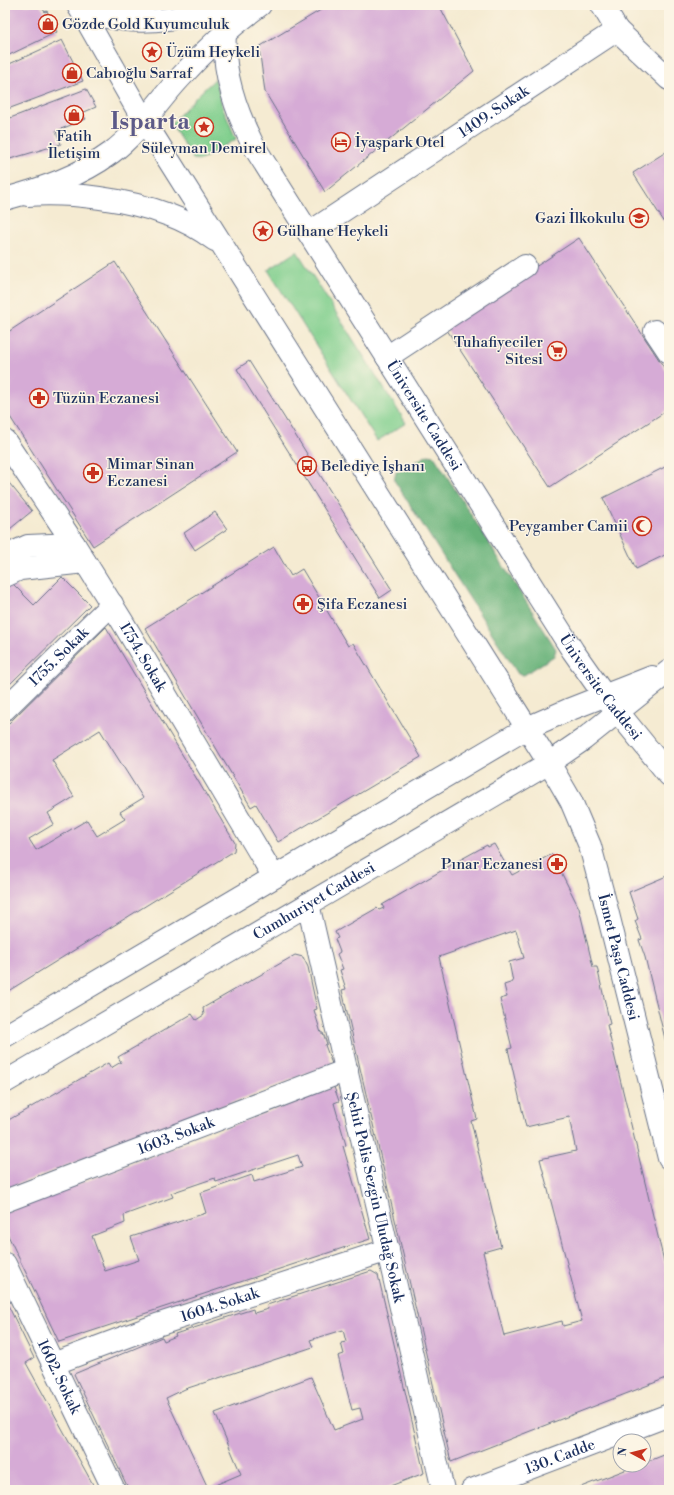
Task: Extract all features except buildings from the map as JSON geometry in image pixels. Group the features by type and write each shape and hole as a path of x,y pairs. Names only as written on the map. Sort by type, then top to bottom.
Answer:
{"street":[{"path":"78,6 99,16 110,19 139,21 178,18 232,5"},
{"path":"12,197 67,178 97,162 120,145 144,121 180,78 225,34 260,5"},
{"path":"602,5 618,30 669,80"},
{"path":"78,6 144,121 549,763"},
{"name":"1409. Sokak","path":"308,233 618,30"},
{"name":"Üniversite Caddesi","path":"225,34 227,73 241,116 253,145 569,644 604,696 669,775"},
{"path":"12,197 41,194 68,195 99,198 147,208 187,222 220,243"},
{"path":"387,357 525,266"},
{"path":"655,331 669,352"},
{"name":"1754. Sokak","path":"5,441 112,604 274,877"},
{"path":"5,559 28,546 79,553"},
{"path":"5,576 20,569 79,553"},
{"name":"1755. Sokak","path":"5,709 112,604"},
{"path":"5,1036 527,728 568,710 669,671"},
{"name":"Cumhuriyet Caddesi","path":"5,1082 549,763 618,713 669,671"},
{"name":"İsmet Paşa Caddesi","path":"549,763 571,801 590,846 669,1158"},
{"name":"Şehit Polis Sezgin Uludağ Sokak","path":"308,904 443,1490"},
{"name":"1603. Sokak","path":"5,1201 346,1070"},
{"name":"1604. Sokak","path":"53,1364 157,1325 388,1250"},
{"name":"1602. Sokak","path":"5,1264 114,1490"},
{"name":"130. Cadde","path":"472,1490 669,1415"}],"green space":[{"path":"215,79 223,108 236,139 201,160 193,159 171,124"},
{"path":"297,251 406,423 377,441 268,270"},
{"path":"428,455 434,456 556,649 554,656 524,675 518,674 394,480 396,472"}],"place":[{"name":"Gözde Gold Kuyumculuk","path":"48,24"},
{"name":"Üzüm Heykeli","path":"152,52"},
{"name":"Cabıoğlu Sarraf","path":"72,73"},
{"name":"Fatih İletişim","path":"74,115"},
{"name":"Süleyman Demirel","path":"204,127"},
{"name":"İyaşpark Otel","path":"341,142"},
{"name":"Gazi İlkokulu","path":"639,218"},
{"name":"Gülhane Heykeli","path":"263,231"},
{"name":"Tuhafiyeciler Sitesi","path":"557,351"},
{"name":"Tüzün Eczanesi","path":"39,398"},
{"name":"Belediye İşhanı","path":"307,466"},
{"name":"Mimar Sinan Eczanesi","path":"93,473"},
{"name":"Peygamber Camii","path":"642,526"},
{"name":"Şifa Eczanesi","path":"303,604"},
{"name":"Pınar Eczanesi","path":"557,864"}],"district":[{"name":"Isparta","path":"150,122"}]}
